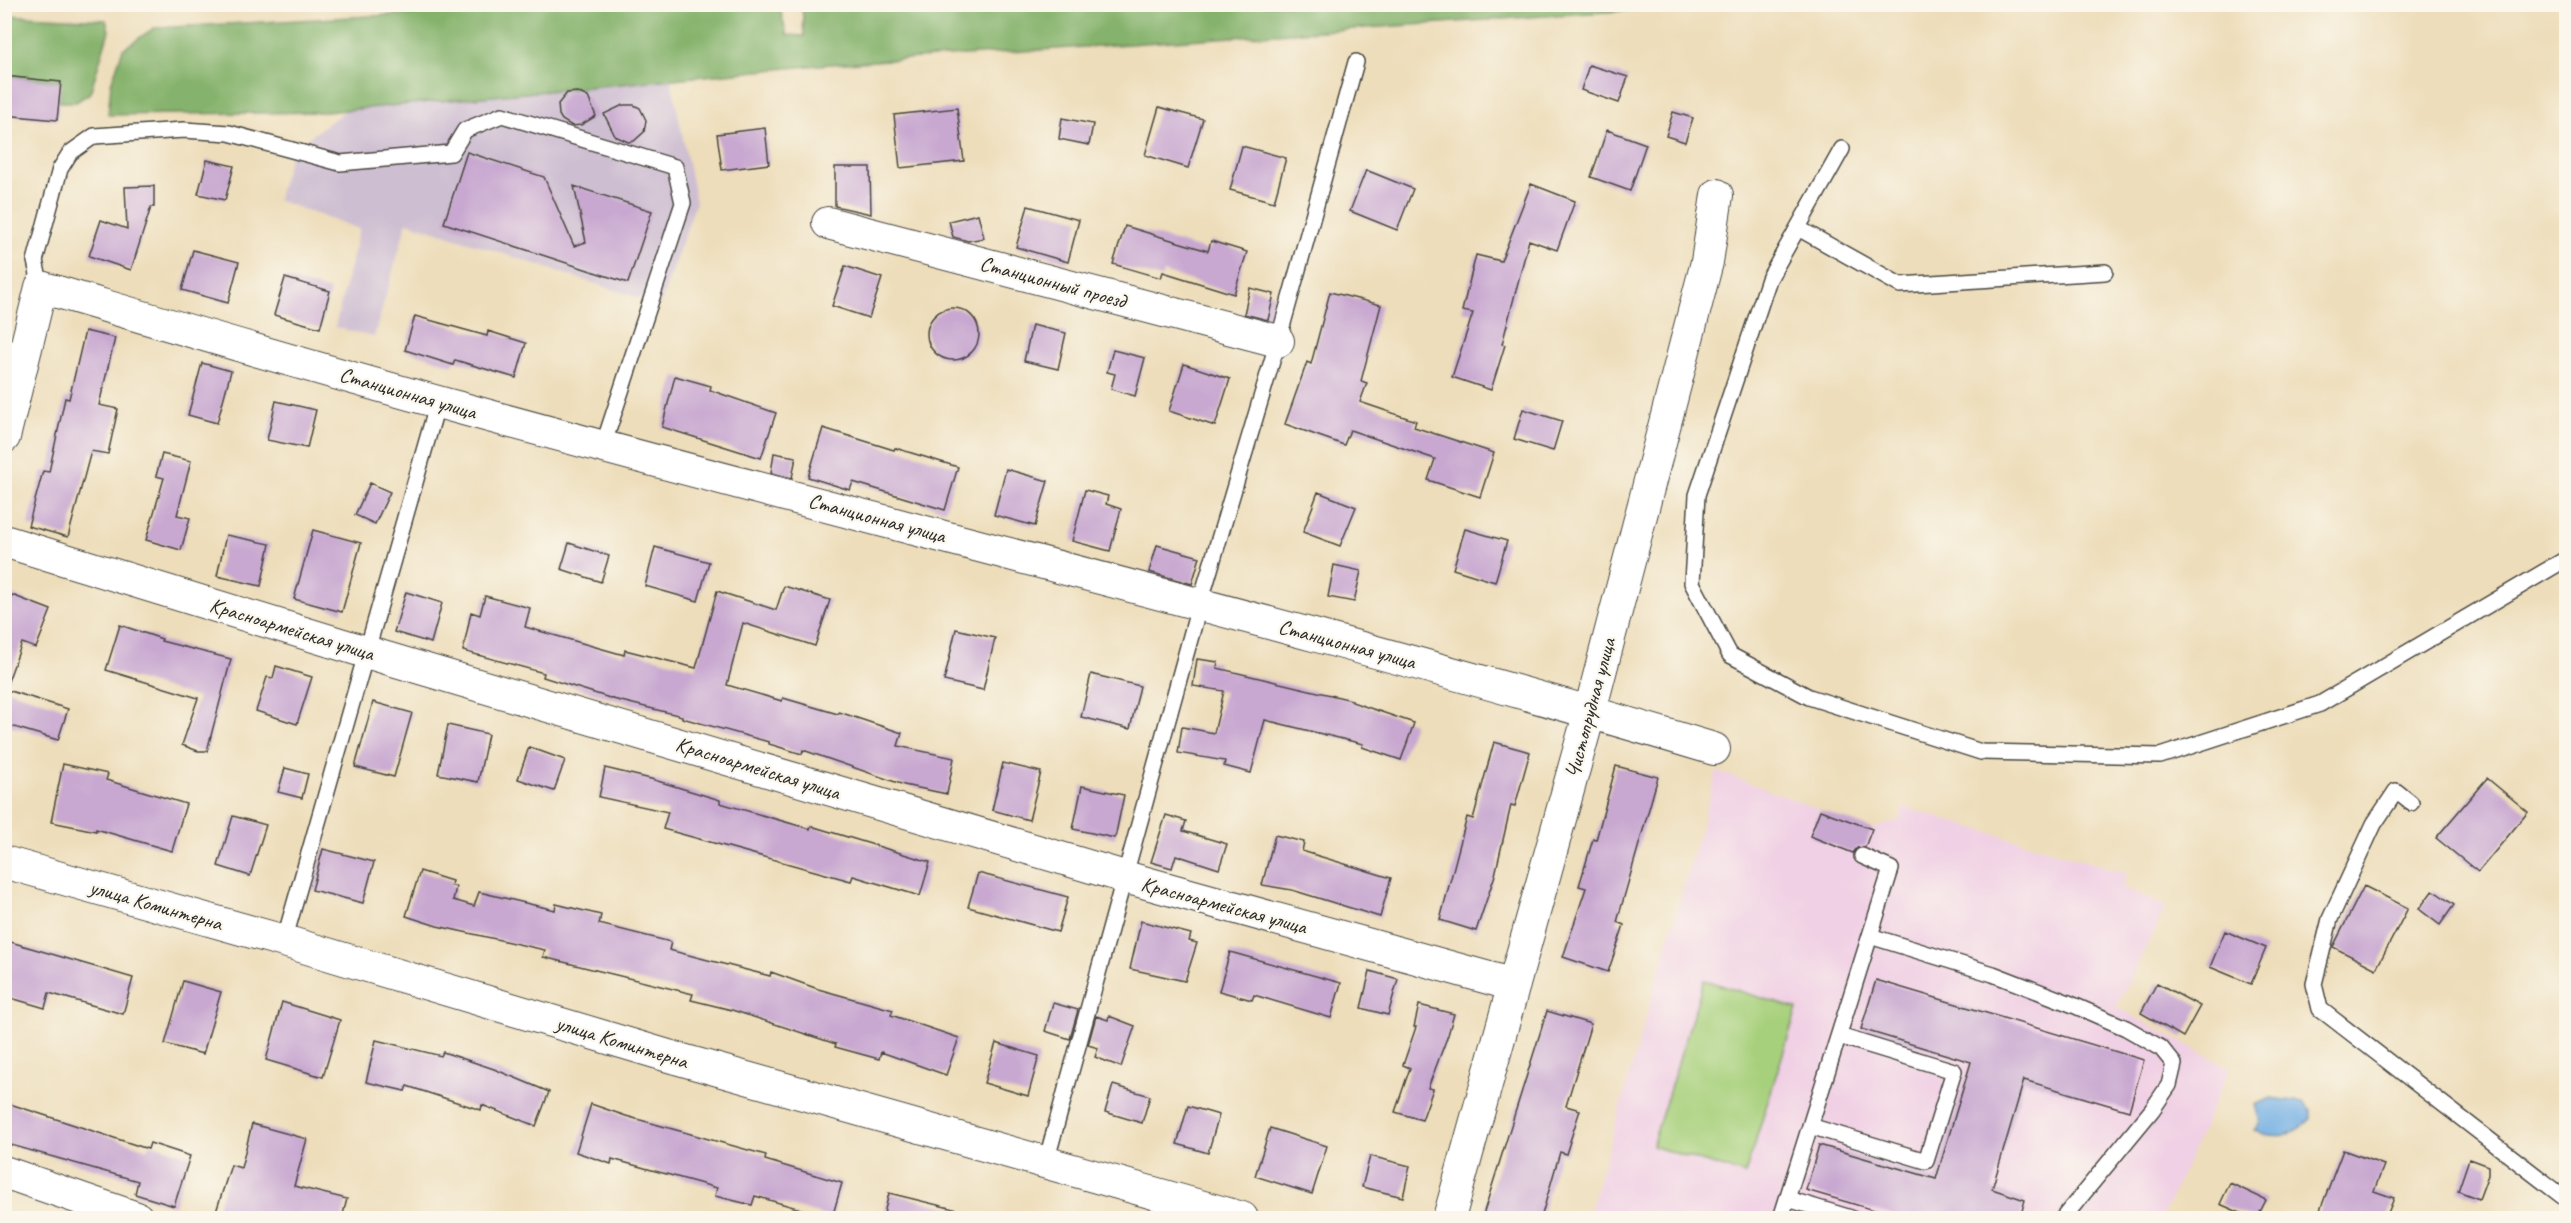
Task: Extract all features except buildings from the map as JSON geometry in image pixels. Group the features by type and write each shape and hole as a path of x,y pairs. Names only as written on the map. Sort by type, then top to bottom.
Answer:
{"street":[{"name":"Чистопрудная улица","path":"1449,1218 1590,711 1707,262 1717,195"},
{"name":"Станционный проезд","path":"828,223 1278,341"},
{"name":"Станционная улица","path":"41,287 438,402 1200,603 1590,711 1714,749"},
{"path":"4,437 11,381 41,287"},
{"name":"Красноармейская улица","path":"4,541 366,652 1125,878 1514,985"},
{"name":"улица Коминтерна","path":"4,862 284,940 665,1055 1242,1218"},
{"path":"4,1172 137,1218"}],"lane":[{"path":"1046,1162 1200,603 1278,341 1356,62"},
{"path":"41,287 35,261 60,169 70,153 93,136 184,130 229,133 340,163 451,153 465,130 502,115 675,167 683,203 603,446"},
{"path":"1842,149 1769,279 1697,495 1692,584 1730,655 1809,697 1981,752 2160,756 2320,704 2566,559"},
{"path":"1797,228 1900,285 2104,272"},
{"path":"284,940 438,402"},
{"path":"2411,803 2396,791 2374,824 2330,919 2314,984 2320,1009 2566,1199"},
{"path":"1781,1218 1891,869 1862,856"},
{"path":"1870,936 1993,974 2071,1004 2126,1028 2161,1048 2174,1064 2169,1084 2152,1110 2063,1218"},
{"path":"1810,1126 1926,1161 1954,1071 1839,1036"},
{"path":"1788,1199 1851,1218"}],"shaded area":[{"path":"671,79 696,202 660,305 407,222 374,337 335,327 359,229 277,200 292,150 346,110"},
{"path":"1717,771 1872,829 1900,820 1903,807 2127,873 2122,887 2166,907 2116,1007 2230,1068 2162,1218 1588,1218"}],"green space":[{"path":"532,4 779,5 787,35 804,36 802,5 1709,5 830,64 326,112 108,115 111,84 123,49 154,28 478,10"},
{"path":"4,15 106,20 109,31 90,93 76,102 59,102 60,82 5,76"},
{"path":"1704,980 1797,1009 1745,1174 1652,1146"}],"water":[{"path":"2270,1098 2303,1102 2311,1111 2311,1119 2285,1135 2278,1136 2254,1131 2260,1122 2255,1105"}]}
